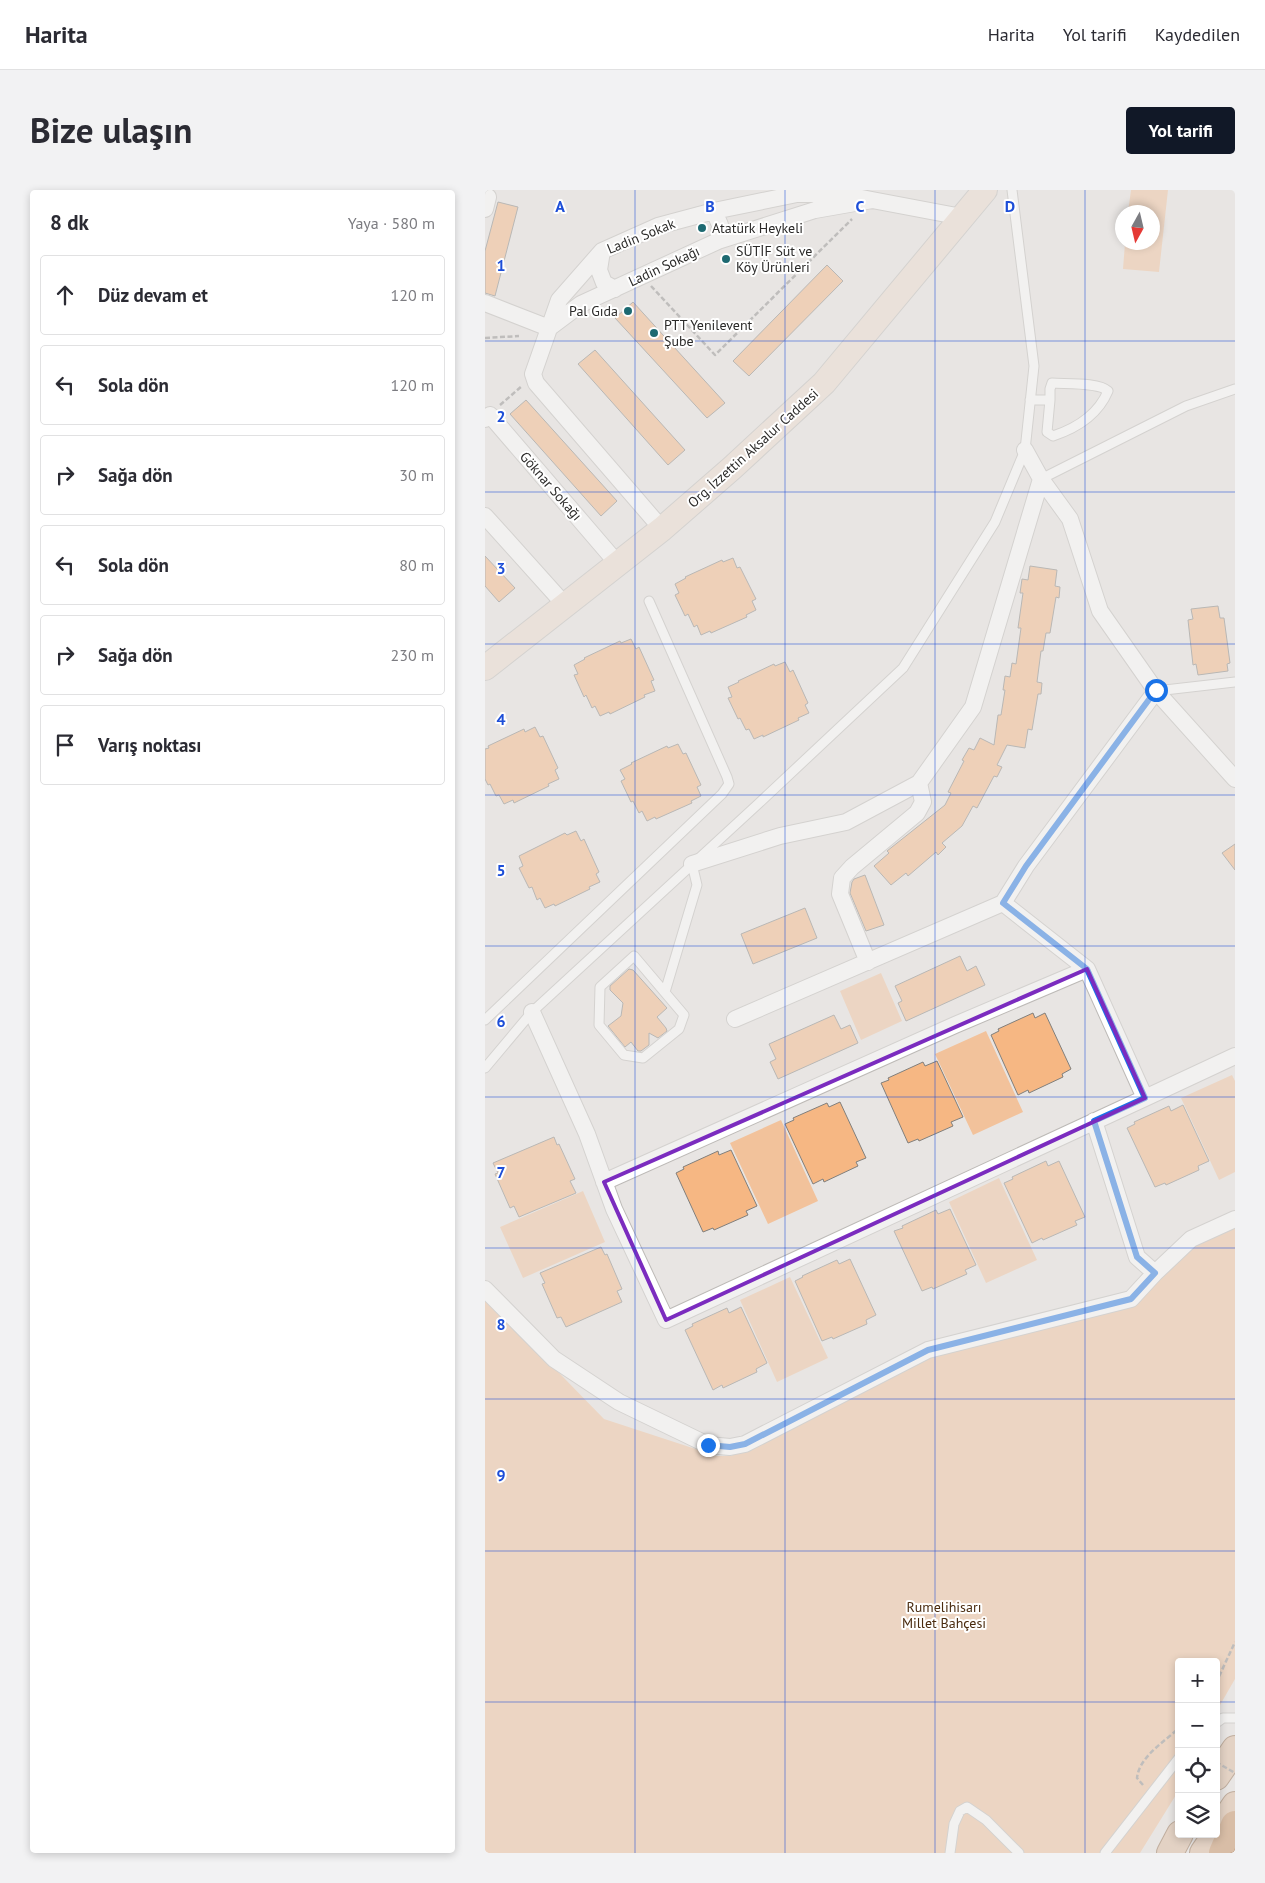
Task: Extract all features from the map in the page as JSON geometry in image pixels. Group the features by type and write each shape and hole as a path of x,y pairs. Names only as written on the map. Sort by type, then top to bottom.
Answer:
{"highway":[{"path":"1223,1853 1235,1825"}],"main road":[{"name":"Org. İzzettin Aksalur Caddesi","path":"485,668 662,529 733,468 824,383 985,190"},
{"path":"1220,1771 1235,1749"},
{"path":"1220,1828 1235,1806"},
{"path":"1170,1853 1178,1838"},
{"path":"1203,1853 1213,1838"}],"street":[{"name":"Ladin Sokak","path":"533,374 559,300 603,252 658,226 714,211 797,194 840,194 872,200"},
{"name":"Ladin Sokağı","path":"549,328 581,304 717,242 815,210 872,200 962,217"},
{"path":"714,211 720,225 717,242"},
{"path":"603,252 599,270 604,283 615,289"},
{"path":"485,303 549,328"},
{"path":"533,374 536,383 662,529"},
{"name":"Göknar Sokağı","path":"487,416 617,563"},
{"path":"1025,450 1041,479 1070,519 1100,611 1156,690 1235,779"},
{"path":"692,864 780,836 846,822 919,783 973,707 1041,479"},
{"path":"485,516 565,605"},
{"path":"735,1019 1003,903 1026,866 1156,690"},
{"path":"868,962 839,894 842,878 917,814 923,802 919,783"},
{"path":"1003,903 1087,969 1145,1098"},
{"path":"604,1182 955,1025 1087,969"},
{"path":"532,1012 587,1134 614,1209 666,1320 1235,1056"},
{"path":"1094,1121 1137,1257 1155,1273"},
{"path":"485,1289 554,1359 619,1402 708,1445 730,1447 745,1444 928,1350 1131,1299 1191,1239 1235,1219"}],"lane":[{"path":"485,1068 532,1012 903,668 995,522 1025,450 1034,366 1012,190"},
{"path":"1052,383 1104,387 1108,392 1095,414 1066,432 1053,436 1047,432 1050,400 1052,383"},
{"path":"1041,479 1186,406 1235,389"},
{"path":"1030,400 1050,400"},
{"path":"485,1020 722,794 729,784 649,601"},
{"path":"1156,690 1235,682"},
{"path":"665,992 697,885 692,864"},
{"path":"634,956 665,992 684,1015 679,1029 643,1058 624,1055 599,1025 600,987 634,956"},
{"path":"1220,1720 1223,1718 1235,1718"},
{"path":"1105,1853 1175,1763"},
{"path":"950,1853 954,1824 960,1811 967,1807 985,1820 1019,1853"}],"path":[{"path":"642,276 715,355 872,200"},
{"path":"485,338 519,336"},
{"path":"487,416 533,374"},
{"path":"1220,1674 1235,1642"},
{"path":"1153,1792 1137,1778 1138,1770 1149,1754 1175,1731"},
{"path":"1220,1764 1235,1773"}],"highlighted area":[{"path":"1087,969 1145,1098 666,1320 604,1182"}],"green space":[{"path":"1131,190 1168,190 1159,272 1123,269 1124,250 1160,250 1160,205 1129,205"},
{"path":"881,973 902,1021 861,1040 840,991"},
{"path":"986,1031 1023,1112 973,1135 935,1054"},
{"path":"1232,1075 1235,1081 1235,1172 1219,1180 1181,1098"},
{"path":"781,1120 818,1201 768,1224 730,1143"},
{"path":"999,1178 1037,1260 986,1283 949,1202"},
{"path":"583,1191 605,1242 523,1278 500,1227"},
{"name":"Rumelihisarı Millet Bahçesi","path":"1235,1225 1235,1679 1220,1705 1220,1658 1175,1658 1175,1796 1140,1853 485,1853 485,1297 604,1419 717,1456 731,1456 935,1352 1136,1303 1193,1245"},
{"path":"790,1277 828,1358 777,1382 740,1300"}],"building":[{"path":"498,202 518,207 495,296 485,293 485,251"},
{"path":"827,265 843,281 749,376 733,361"},
{"path":"633,302 725,403 707,418 615,318"},
{"path":"595,350 685,450 668,465 578,364"},
{"path":"526,400 617,501 601,516 510,414"},
{"path":"485,556 515,588 499,602 485,586"},
{"path":"733,558 737,568 740,567 756,599 752,601 756,610 746,615 747,617 711,633 710,631 701,635 697,625 694,627 688,614 685,616 675,595 679,593 675,584 685,577 722,560 723,562"},
{"path":"1030,566 1057,570 1055,586 1060,587 1059,598 1056,597 1050,633 1046,633 1043,651 1041,651 1037,682 1042,683 1041,694 1038,694 1032,730 1028,729 1025,748 1007,745 997,765 1002,767 997,777 994,776 977,808 973,806 962,826 942,843 946,847 938,855 936,852 908,876 906,873 891,885 874,866 889,853 887,851 945,805 951,793 948,792 969,748 974,750 980,738 994,745 998,715 1001,715 1005,690 1003,690 1005,676 1010,677 1012,663 1016,664 1021,628 1018,628 1023,593 1020,593 1022,579 1028,580"},
{"path":"1218,606 1220,618 1224,618 1230,663 1227,664 1228,671 1198,675 1196,664 1193,665 1188,620 1193,619 1191,609"},
{"path":"631,639 636,649 639,647 654,680 651,681 655,691 610,714 609,712 600,716 595,706 592,708 586,695 584,697 574,675 578,674 574,665 584,658 620,641 621,643"},
{"path":"785,662 790,672 793,670 808,703 805,705 809,713 798,718 799,720 763,737 763,735 754,739 749,729 746,730 740,718 738,719 728,698 732,697 728,687 774,664 775,666"},
{"path":"535,727 540,737 543,736 558,768 555,770 559,779 514,803 513,800 504,804 499,795 496,796 485,779 485,749 524,729 525,732"},
{"path":"678,744 683,754 686,753 701,785 697,787 701,796 691,801 692,803 647,821 642,811 639,813 633,801 631,802 621,781 625,779 620,770 667,746 668,748"},
{"path":"576,831 581,841 584,839 599,872 596,874 600,882 555,906 554,904 545,908 540,898 537,900 532,887 529,888 519,868 523,866 519,856 565,833 567,835"},
{"path":"1235,844 1235,870 1222,853"},
{"path":"865,875 884,925 866,931 850,893 854,879"},
{"path":"805,908 817,938 753,964 741,934"},
{"path":"960,956 967,971 976,966 985,985 906,1021 898,1003 902,1001 895,986"},
{"path":"629,969 633,970 667,1008 657,1017 667,1031 658,1038 649,1033 649,1045 641,1051 638,1051 631,1042 625,1047 608,1026 621,1016 623,1003 610,990 610,986"},
{"path":"1033,1013 1035,1018 1045,1013 1071,1069 1062,1074 1063,1077 1029,1093 1028,1090 1018,1095 991,1035 999,1031 998,1029"},
{"path":"834,1015 841,1029 850,1025 858,1043 778,1079 770,1062 776,1059 769,1044"},
{"path":"937,1061 963,1117 951,1122 953,1126 919,1141 918,1139 908,1143 881,1083 923,1062 925,1066"},
{"path":"840,1102 866,1158 856,1162 858,1166 824,1182 823,1179 813,1184 785,1124 794,1120 793,1118 827,1103 829,1107"},
{"path":"1183,1105 1209,1161 1198,1166 1199,1170 1166,1185 1165,1183 1155,1187 1127,1128 1135,1124 1134,1122 1169,1106 1171,1111"},
{"path":"554,1137 575,1179 570,1181 576,1193 519,1217 514,1206 510,1208 495,1174 498,1173 493,1163"},
{"path":"731,1150 757,1206 746,1211 748,1215 714,1230 713,1228 703,1232 676,1173 684,1169 683,1167 718,1151 719,1155"},
{"path":"1046,1161 1048,1166 1059,1161 1085,1217 1075,1221 1077,1225 1032,1243 1004,1183 1013,1179 1012,1177"},
{"path":"950,1209 976,1265 965,1270 967,1274 933,1289 932,1287 922,1291 894,1231 936,1210 938,1214"},
{"path":"601,1247 605,1255 607,1254 622,1289 617,1291 622,1302 566,1327 561,1317 557,1318 542,1284 545,1283 540,1273"},
{"path":"850,1259 876,1315 866,1320 867,1324 833,1339 832,1337 822,1341 795,1281 837,1260 839,1264"},
{"path":"741,1307 767,1363 756,1369 757,1372 723,1388 722,1385 713,1390 685,1330 693,1326 692,1324 727,1308 729,1313"}],"place":[{"name":"Atatürk Heykeli","path":"702,228"},
{"name":"SÜTİF Süt ve Köy Ürünleri","path":"726,259"},
{"name":"Pal Gıda","path":"628,311"},
{"name":"PTT Yenilevent Şube","path":"654,333"}],"route":[{"path":"708,1445 730,1447 745,1444 928,1350 1131,1299 1155,1273 1137,1257 1094,1121 1145,1098 1087,969 1003,903 1026,866 1156,690"}]}
